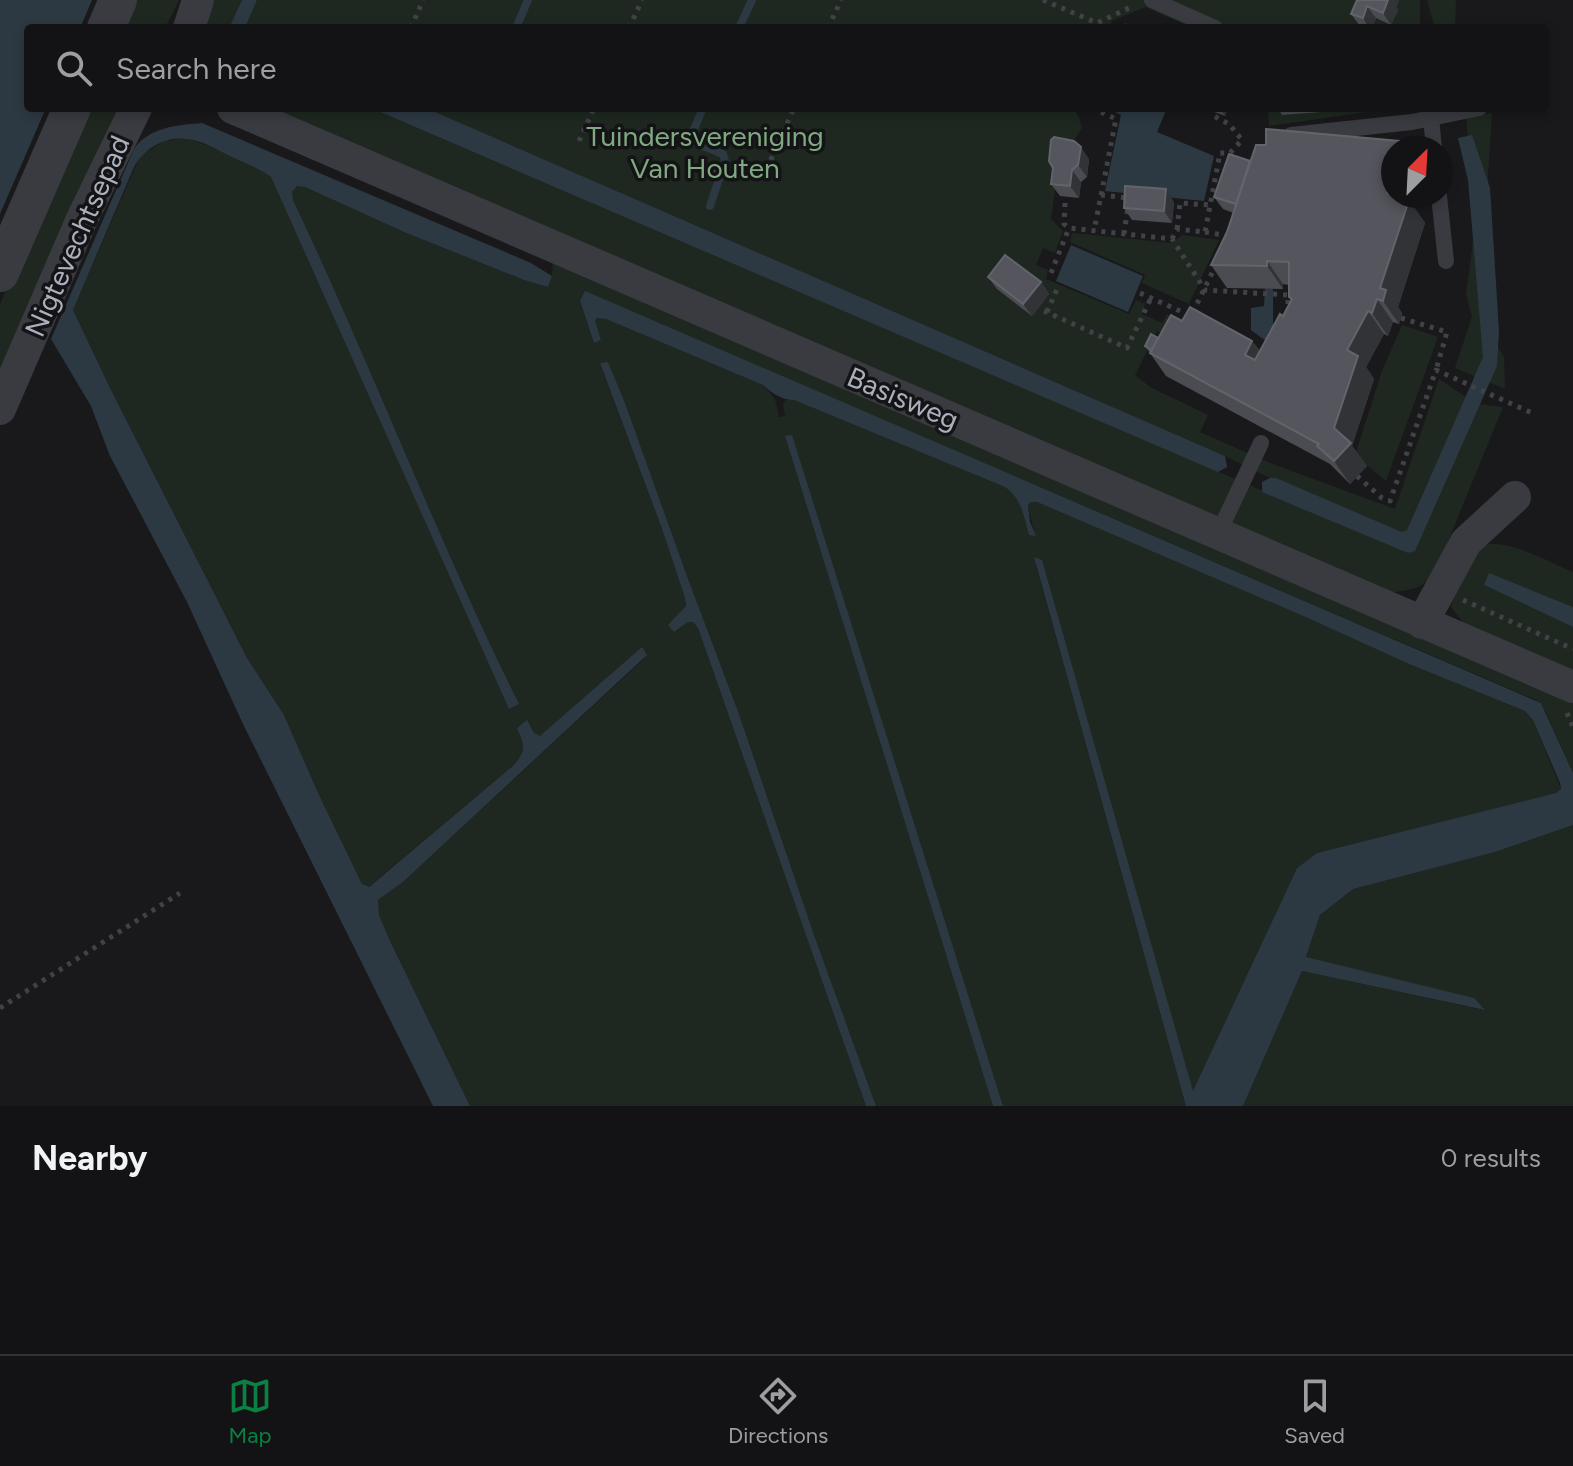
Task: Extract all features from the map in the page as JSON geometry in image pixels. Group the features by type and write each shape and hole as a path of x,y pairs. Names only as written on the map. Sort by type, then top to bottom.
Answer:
{"street":[{"path":"108,24 118,0"},
{"path":"190,24 198,0"},
{"path":"0,273 70,112"},
{"name":"Nigtevechtsepad","path":"0,409 82,219 134,112"},
{"name":"Basisweg","path":"242,112 1573,687"},
{"path":"1422,623 1466,542 1515,497"}],"lane":[{"path":"1152,0 1206,24"},
{"path":"1285,136 1373,127 1460,112"},
{"path":"1431,118 1433,136"},
{"path":"1440,208 1446,261"},
{"path":"1218,534 1261,443"}],"path":[{"path":"413,24 423,0"},
{"path":"631,24 642,0"},
{"path":"830,24 841,0"},
{"path":"1043,0 1097,23 1134,6"},
{"path":"579,141 592,112"},
{"path":"713,171 726,177 763,177 792,112"},
{"path":"1094,231 1116,119 1101,112"},
{"path":"1205,232 1220,153 1230,153 1242,140 1229,124 1210,114"},
{"path":"1214,185 1227,187"},
{"path":"1101,195 1129,198 1124,234"},
{"path":"1065,203 1064,224 1069,228 1172,239"},
{"path":"1172,239 1177,229 1180,203 1210,205"},
{"path":"1051,273 1069,228"},
{"path":"1177,229 1229,235 1239,230"},
{"path":"1223,249 1229,235"},
{"path":"1172,239 1205,290"},
{"path":"1140,293 1191,316 1217,263"},
{"path":"1057,289 1046,311 1127,348 1151,298"},
{"path":"1205,290 1288,295 1287,320"},
{"path":"1357,476 1382,498 1390,501 1447,332 1401,318"},
{"path":"1436,370 1532,413"},
{"path":"1440,590 1573,649"},
{"path":"0,1008 180,893"}],"green space":[{"path":"133,0 179,0 167,24 123,24"},
{"path":"211,0 242,0 231,24 203,24"},
{"path":"257,0 1420,0 1420,24 1184,24 1145,7 1111,24 247,24"},
{"path":"1427,0 1456,0 1455,24 1434,24"},
{"path":"84,112 122,112 0,392 0,304"},
{"path":"269,112 380,112 1408,553 1415,550 1479,404 1503,407 1435,570 1420,586 1389,593"},
{"name":"Tuindersvereniging Van Houten","path":"435,112 1076,112 1082,128 1074,140 1054,148 1051,181 1056,182 1051,219 1063,231 1055,253 1043,248 1036,265 1048,270 1046,279 1129,314 1136,300 1145,304 1142,314 1162,323 1167,314 1189,324 1176,340 1157,331 1135,375 1150,387 1208,415 1200,432 1270,463 1395,509 1439,379 1466,397 1407,530 1402,532 1270,478"},
{"path":"1268,112 1368,112 1269,126"},
{"path":"1492,113 1488,175 1491,335 1504,357 1505,389 1455,368 1472,317 1466,295 1475,226 1466,116"},
{"path":"185,138 241,159 271,177 509,708 519,704 460,579 293,200 292,192 297,186 404,232 548,287 553,260 1573,699 1573,773 1546,712 1536,700 585,292 580,302 594,343 601,340 595,320 606,319 763,385 775,399 779,417 785,416 783,403 794,400 1005,487 1020,503 1035,536 1028,505 1031,502 1525,711 1533,720 1561,789 1556,793 1317,853 1297,868 1193,1092 1042,561 1036,566 1186,1106 1003,1106 792,436 785,436 993,1106 876,1106 739,714 625,403 608,362 600,364 685,598 686,606 674,632 688,622 693,622 698,628 866,1106 470,1106 391,943 379,915 378,900 403,882 647,656 540,736 534,734 530,725 517,727 523,747 514,765 368,887 362,884 284,715 247,658 73,310 140,156 164,141"},
{"path":"1072,233 1172,243 1182,235 1219,240 1189,304 1142,283 1145,275 1070,242"},
{"path":"1402,325 1438,337 1386,481 1355,455 1382,371"},
{"path":"1486,544 1519,549 1573,572 1573,607 1490,574 1484,585 1573,627 1573,670 1465,625 1451,607 1464,573"},
{"path":"1573,825 1573,1106 1243,1106 1302,971 1483,1010 1473,998 1306,958 1320,915 1353,889 1495,852"}],"shaded area":[{"path":"0,0 92,0 82,24 24,24 24,112 44,112 0,214"},
{"path":"242,0 257,0 247,24 231,24"},
{"path":"380,112 435,112 1225,456 1227,467 1218,472"},
{"path":"1115,112 1165,112 1157,132 1214,156 1204,201 1105,191 1121,115"},
{"path":"202,123 531,263 552,276 548,287 524,280 404,232 305,187 297,186 292,192 460,579 519,704 509,709 271,177 215,148 192,140 170,140 149,149 134,167 73,310 247,658 284,715 362,884 369,887 514,765 523,747 517,728 527,720 534,733 540,736 642,647 647,655 403,882 378,900 379,915 391,943 470,1106 433,1106 243,724 187,602 110,456 91,406 51,339 134,149 156,132 174,126"},
{"path":"1472,135 1490,188 1499,331 1497,366 1415,551 1408,553 1262,492 1262,482 1276,478 1402,532 1407,530 1483,357 1468,180 1458,138"},
{"path":"1071,245 1143,276 1128,312 1056,281"},
{"path":"1265,288 1273,289 1273,337 1286,356 1251,330 1251,308 1264,306"},
{"path":"585,291 1541,703 1573,773 1573,825 1495,852 1353,889 1320,915 1306,957 1474,998 1485,1010 1302,971 1243,1106 1186,1106 1034,557 1042,560 1193,1091 1297,868 1317,853 1556,793 1561,789 1560,783 1533,720 1525,711 1409,664 1037,502 1028,505 1036,536 1029,535 1019,503 1005,487 781,397 763,385 606,319 595,320 601,340 594,343 580,301"},
{"path":"608,362 739,714 876,1106 866,1106 698,628 693,622 688,622 674,632 668,625 686,606 685,598 600,363"},
{"path":"792,435 1003,1106 993,1106 785,436"},
{"path":"1489,573 1573,607 1573,627 1484,585"}],"building":[{"path":"1357,0 1388,0 1383,13 1367,6 1363,18 1351,14"},
{"path":"1266,129 1381,139 1381,208 1406,208 1380,288 1386,290 1383,301 1377,299 1372,313 1368,311 1347,350 1358,356 1334,428 1351,443 1334,461 1317,446 1319,444 1150,353 1171,315 1182,321 1190,307 1252,341 1245,355 1255,360 1280,314 1283,316 1292,299 1289,297 1289,262 1267,261 1267,266 1211,265 1227,232 1256,145 1266,145"},
{"path":"1054,137 1074,141 1081,147 1078,165 1072,170 1070,186 1051,184 1053,168 1049,161"},
{"path":"1229,154 1250,161 1236,204 1214,197"},
{"path":"1125,186 1166,189 1164,211 1124,208"},
{"path":"1005,255 1041,282 1023,304 988,277"},
{"path":"1151,334 1158,338 1152,350 1145,346"}],"waterway":[{"path":"518,24 528,0"},
{"path":"741,24 752,0"},
{"path":"701,112 692,134 693,142 723,154 725,161 710,206"}]}
